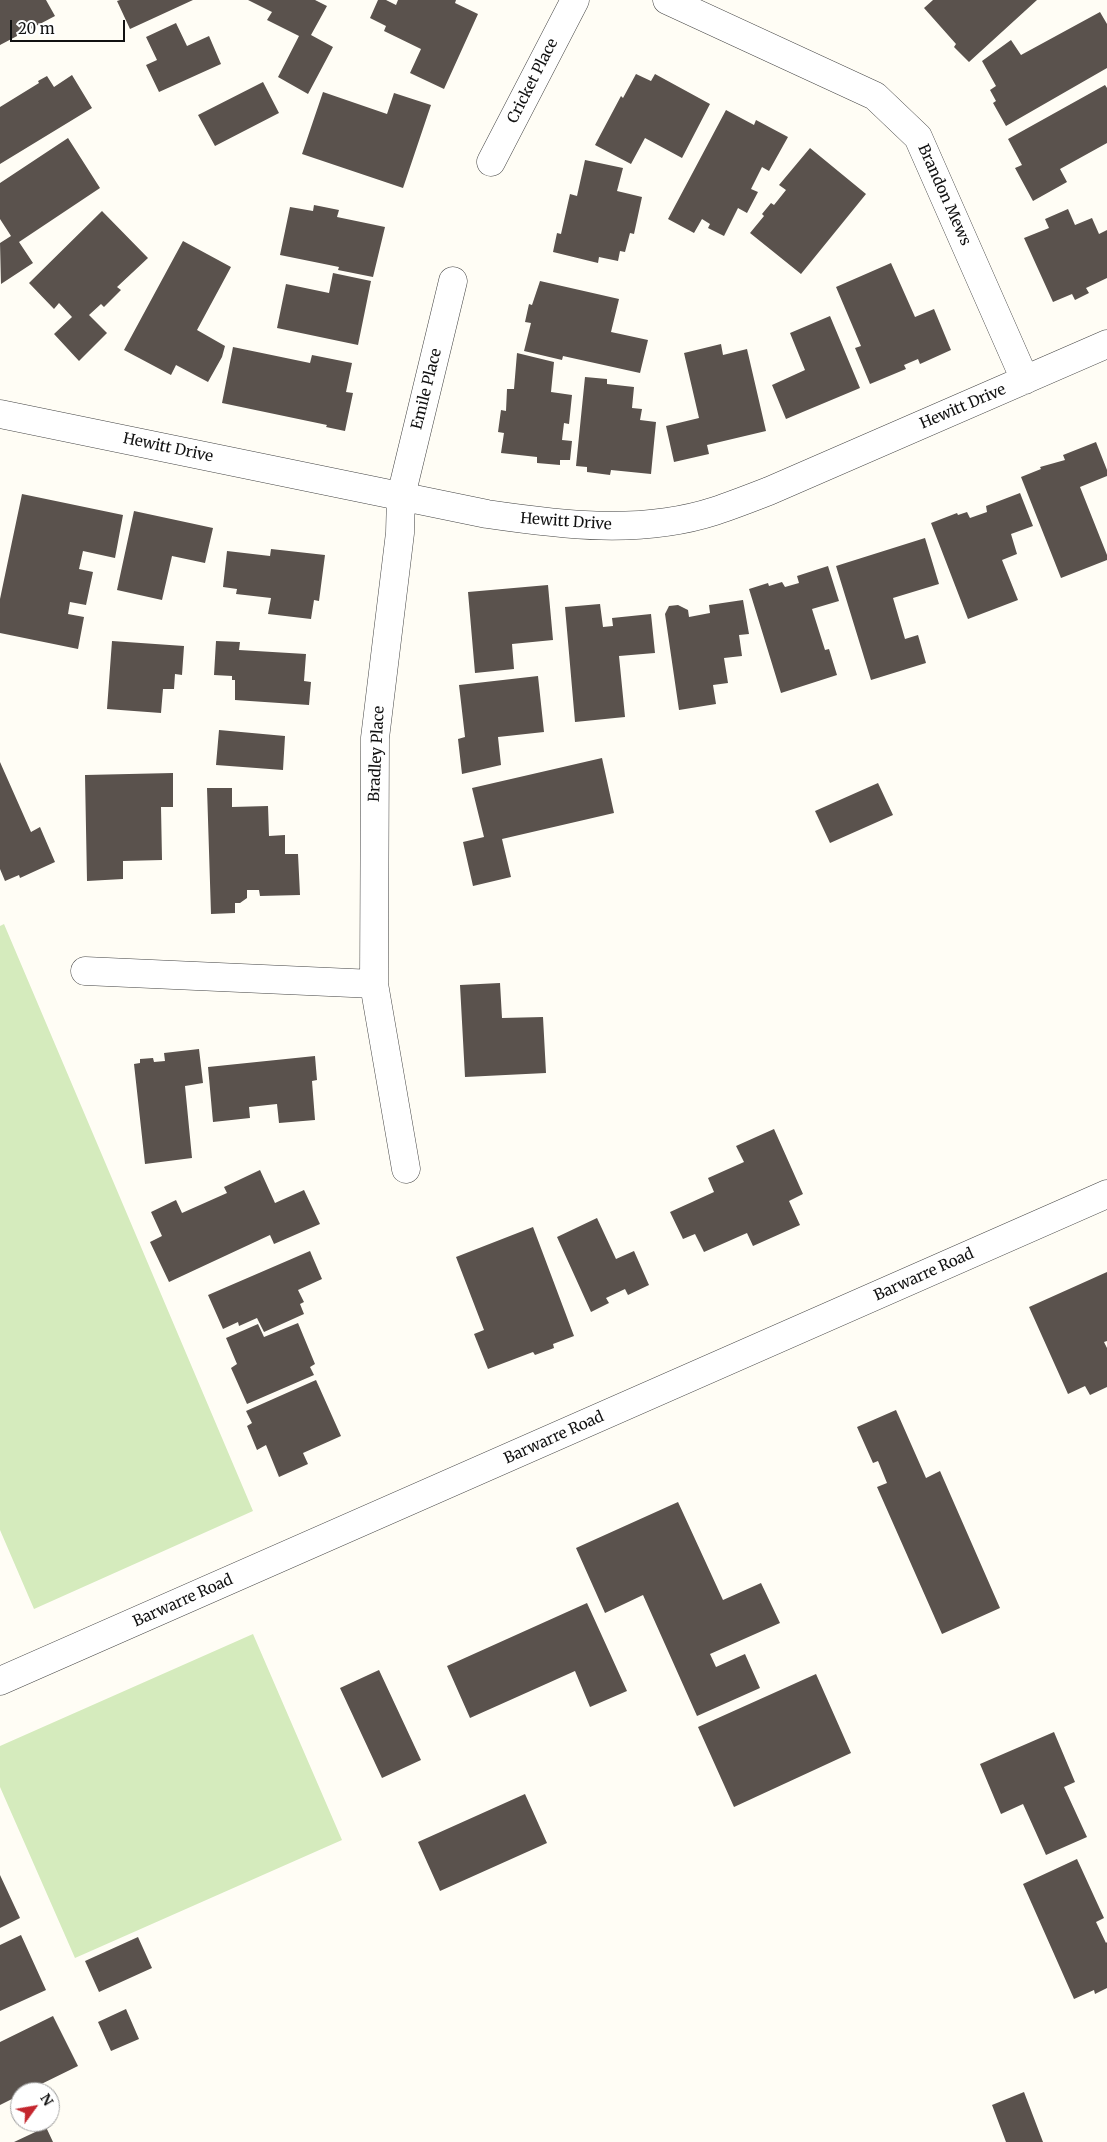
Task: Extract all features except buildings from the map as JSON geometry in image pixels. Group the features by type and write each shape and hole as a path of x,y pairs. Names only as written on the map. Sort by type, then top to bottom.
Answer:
{"street":[{"name":"Cricket Place","path":"491,162 575,0"},
{"name":"Brandon Mews","path":"667,0 875,96 918,137 1026,380"},
{"name":"Emile Place","path":"400,496 453,281"},
{"name":"Hewitt Drive","path":"0,414 487,514 551,523 608,526 658,523 713,512 768,491 1107,344"},
{"name":"Bradley Place","path":"400,496 400,533 375,738 374,984 406,1169"},
{"path":"85,971 374,984"},
{"name":"Barwarre Road","path":"0,1681 1107,1194"}],"green space":[{"path":"4,924 253,1511 34,1609 0,1530 0,926"},
{"path":"253,1634 342,1840 75,1958 0,1787 0,1746"}]}
